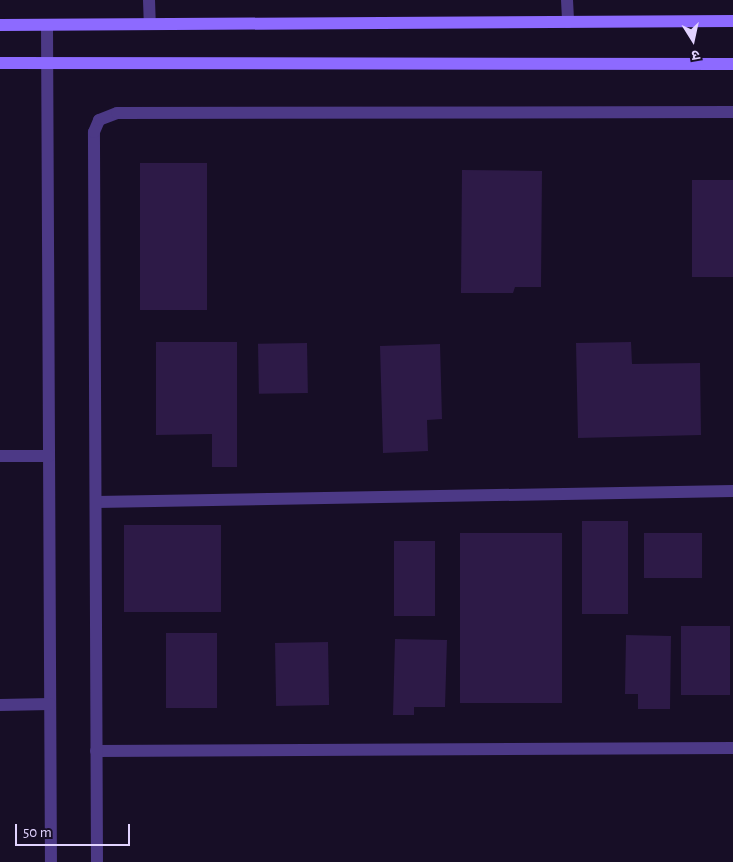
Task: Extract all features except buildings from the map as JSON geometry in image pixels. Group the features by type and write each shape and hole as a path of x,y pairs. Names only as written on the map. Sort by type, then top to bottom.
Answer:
{"street":[{"path":"149,0 150,24"},
{"path":"567,0 568,22"},
{"path":"0,25 733,21"},
{"path":"48,25 46,63 51,862"},
{"path":"0,63 733,64"},
{"path":"97,862 94,132 99,120 117,114 733,112"},
{"path":"0,456 49,456"},
{"path":"96,502 733,491"},
{"path":"0,705 50,704"},
{"path":"96,750 733,748"}]}
